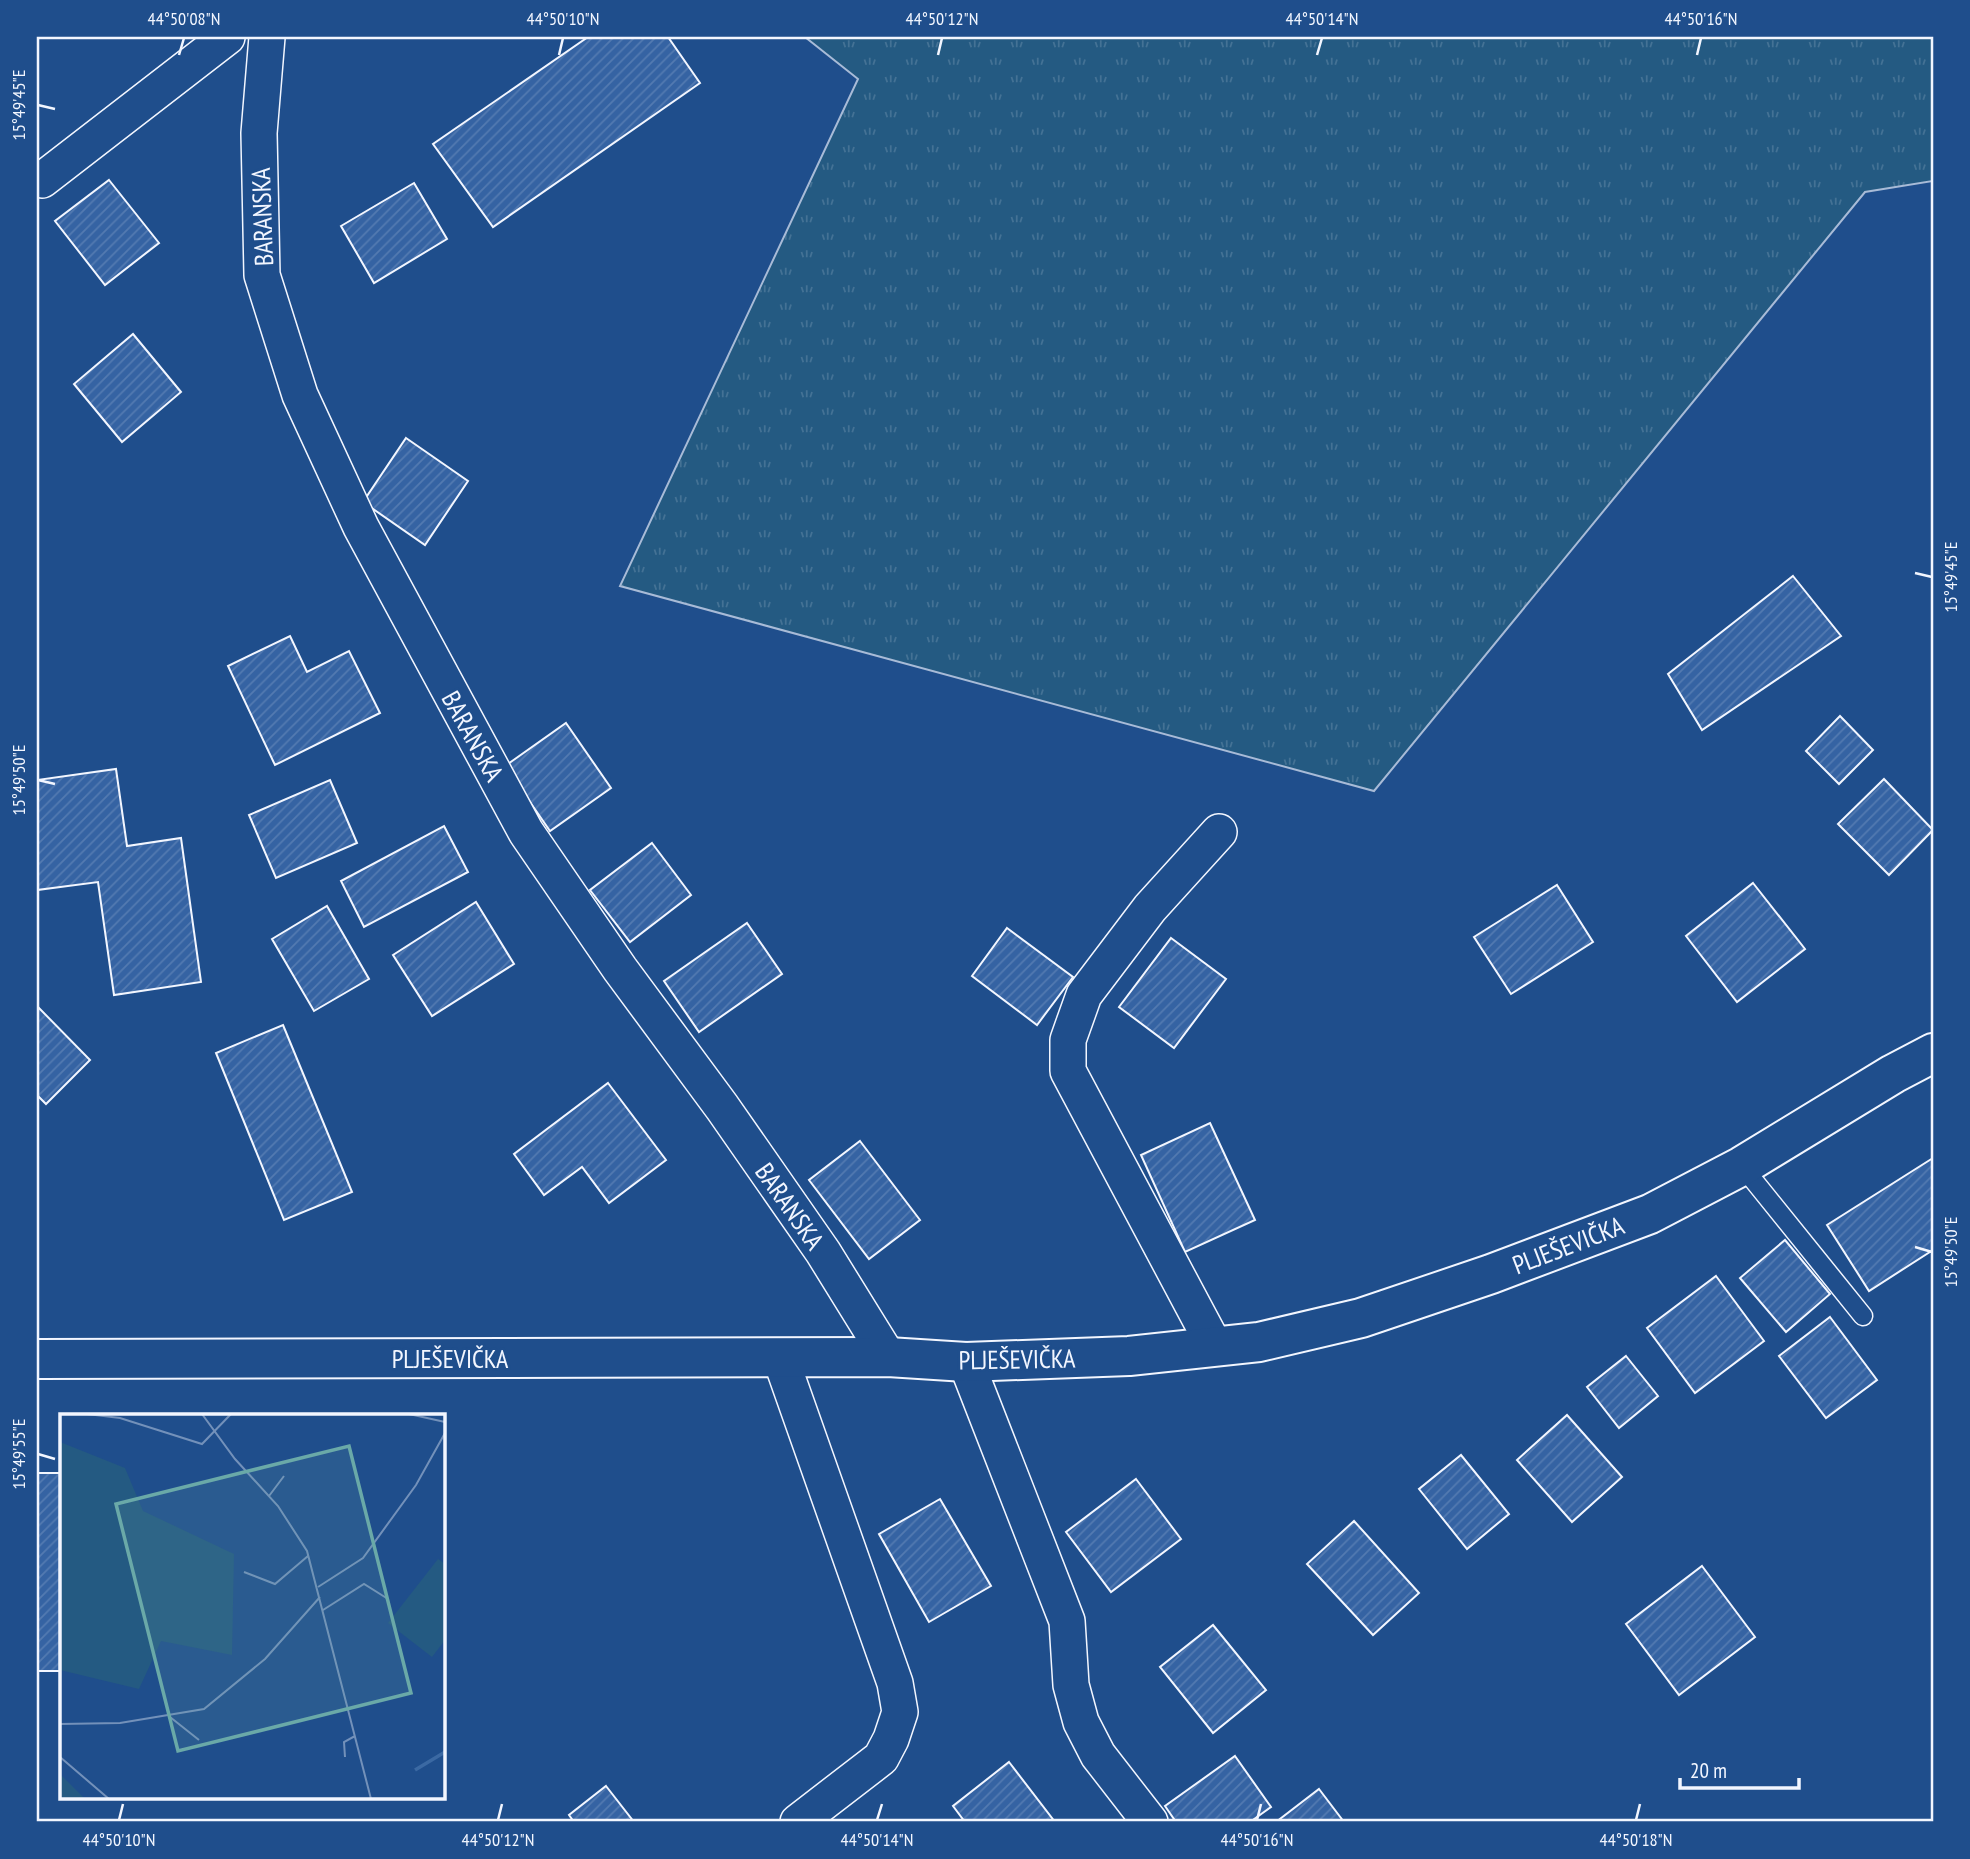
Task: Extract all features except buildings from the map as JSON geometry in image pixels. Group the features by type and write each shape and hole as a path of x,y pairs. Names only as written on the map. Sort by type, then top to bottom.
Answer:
{"main road":[{"name":"PLJEŠEVIČKA","path":"37,1359 888,1357 966,1362 1129,1356 1259,1342 1361,1318 1491,1274 1650,1214 1742,1166 1893,1074 1933,1053"}],"street":[{"path":"42,180 227,37"},
{"name":"BARANSKA","path":"267,37 259,133 262,275 300,395 360,527 526,832 620,970 723,1107 815,1241 888,1357"},
{"path":"1215,1347 1068,1071 1068,1041 1084,995 1150,908 1219,832"},
{"path":"780,1357 895,1683 900,1712 891,1739 880,1758 798,1822"},
{"path":"966,1362 1068,1621 1071,1685 1081,1722 1098,1755 1150,1822"}],"lane":[{"path":"1742,1166 1863,1316"}],"green space":[{"path":"805,37 1933,37 1933,181 1865,192 1374,791 620,586 858,79"}]}
